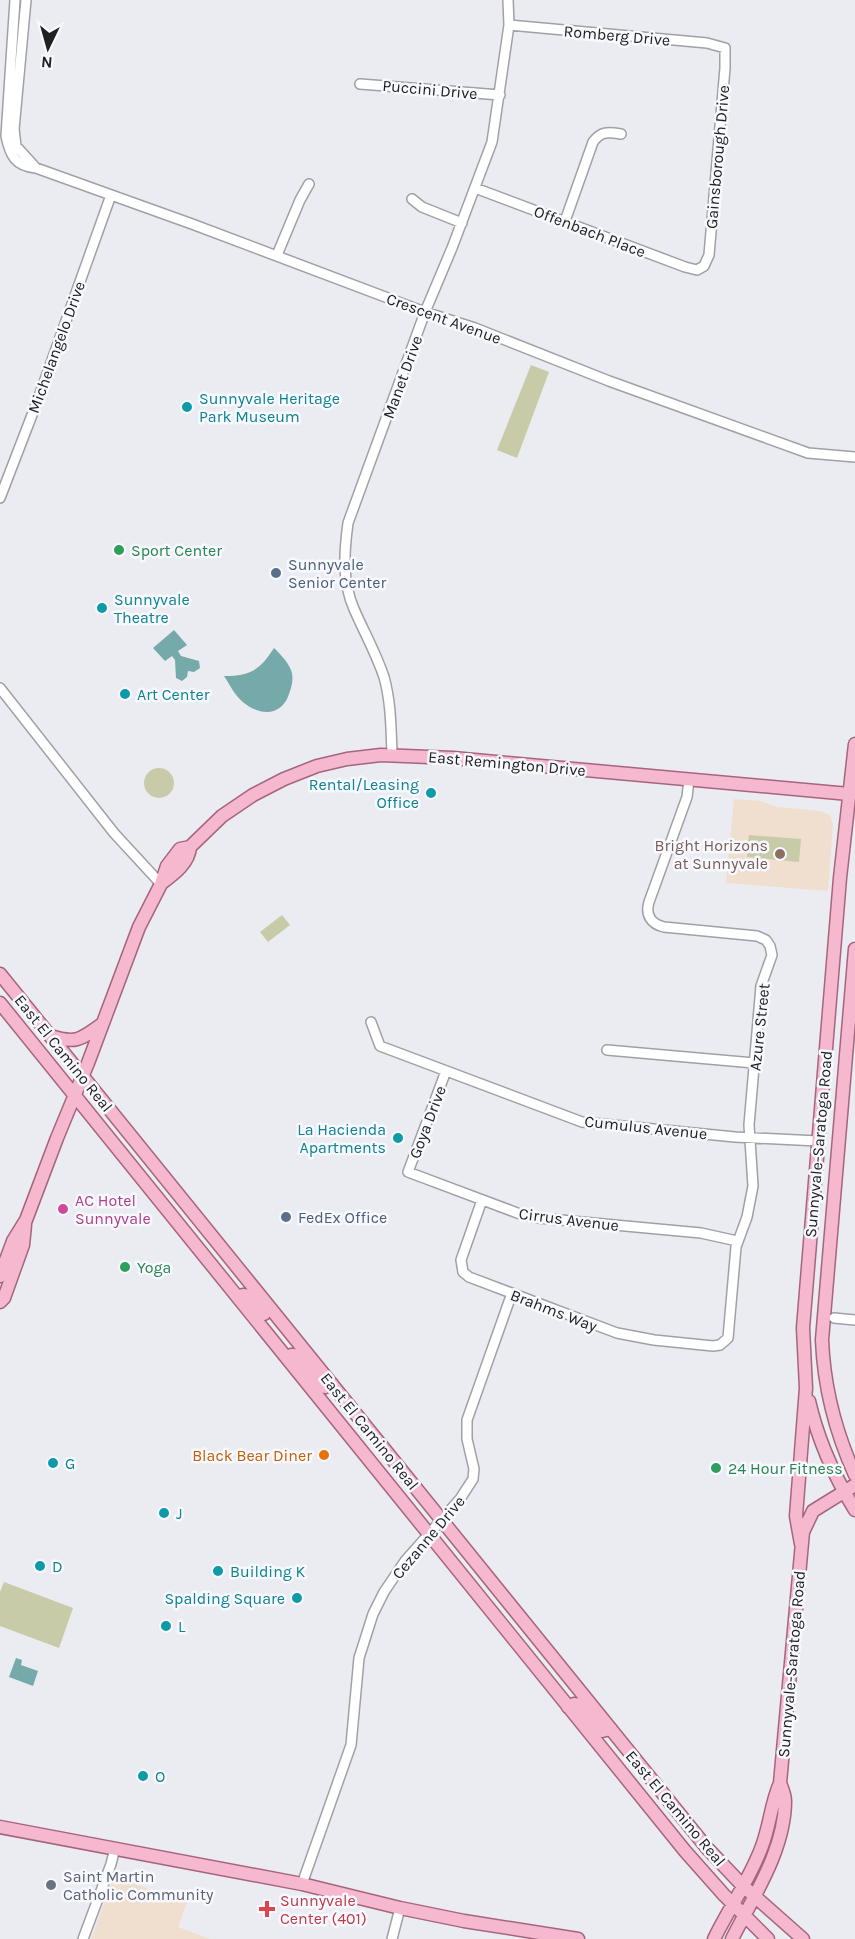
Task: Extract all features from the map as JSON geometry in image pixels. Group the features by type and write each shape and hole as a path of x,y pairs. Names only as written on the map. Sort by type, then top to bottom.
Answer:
{"main road":[{"name":"Sunnyvale-Saratoga Road","path":"801,1544 796,1516 806,1388 803,1328 855,744"},
{"name":"East Remington Drive","path":"26,1220 139,927 161,884 175,873 189,856 190,847 222,816 284,779 334,762 364,756 392,754 852,795"},
{"name":"Sunnyvale-Saratoga Road","path":"855,949 822,1340 824,1377 833,1418 855,1475"},
{"name":"East El Camino Real","path":"0,974 707,1848 743,1886 803,1939"},
{"name":"East El Camino Real","path":"0,1003 685,1851 732,1904 768,1939"},
{"path":"50,1036 75,1041 102,1024"},
{"path":"0,1276 13,1241 26,1220"},
{"path":"0,1302 4,1298 23,1245 26,1220"},
{"path":"238,1298 243,1294 249,1296 272,1324 289,1332"},
{"path":"284,1355 294,1355 318,1383 325,1387 332,1384"},
{"path":"806,1388 822,1446 855,1510"},
{"name":"Sunnyvale-Saratoga Road","path":"714,1939 763,1844 773,1797 780,1783 801,1544 805,1526 813,1511 855,1485"},
{"path":"512,1636 523,1638 554,1676 567,1675"},
{"path":"568,1707 574,1704 580,1706 602,1731 611,1729"},
{"name":"Sunnyvale-Saratoga Road","path":"732,1939 767,1869 781,1828 785,1798 780,1783"},
{"path":"0,1827 302,1884 464,1921 579,1939"}],"street":[{"path":"13,148 5,124 15,0"},
{"path":"13,148 26,0"},
{"name":"Manet Drive","path":"392,754 387,689 377,657 353,607 347,588 344,551 348,523 425,312 492,142 509,25 508,0"},
{"name":"Romberg Drive","path":"509,25 707,43 725,48"},
{"name":"Gainsborough Drive","path":"704,266 709,255 725,48"},
{"name":"Puccini Drive","path":"360,84 500,95"},
{"path":"565,221 593,142 598,135 608,132 621,134"},
{"name":"Crescent Avenue","path":"13,148 36,168 474,328 602,378 808,453 855,457"},
{"path":"277,255 309,184"},
{"name":"Offenbach Place","path":"475,188 685,267 697,270 704,266"},
{"name":"Michelangelo Drive","path":"0,498 111,195"},
{"path":"411,199 422,207 462,223"},
{"path":"0,688 114,833 161,884"},
{"name":"Azure Street","path":"689,780 687,797 649,902 647,914 651,921 664,927 757,936 766,940 772,955 762,982 754,1063 749,1126 753,1186 747,1217 737,1241 729,1333 724,1343"},
{"name":"Cumulus Avenue","path":"371,1022 380,1046 582,1122 818,1142"},
{"path":"607,1050 754,1063"},
{"name":"Goya Drive","path":"408,1172 446,1071"},
{"name":"Cirrus Avenue","path":"408,1172 520,1214 539,1218 701,1233 737,1241"},
{"name":"Brahms Way","path":"482,1200 461,1260 462,1272 469,1277 606,1329 635,1337 713,1346 724,1343"},
{"name":"Cezanne Drive","path":"302,1884 351,1745 359,1658 370,1622 384,1592 409,1555 467,1490 473,1479 474,1469 467,1439 467,1420 512,1293"},
{"path":"834,1318 855,1320"},
{"path":"82,1939 115,1848"},
{"path":"392,1939 400,1908"}],"shaded area":[{"name":"Bright Horizons at Sunnyvale","path":"734,799 761,801 777,807 820,811 830,815 833,824 828,891 726,883"},
{"path":"114,1877 179,1899 181,1894 189,1897 178,1927 210,1939 91,1939"}],"green space":[{"path":"531,365 549,372 517,458 497,450"},
{"path":"159,768 165,769 173,777 173,789 165,797 159,798 153,797 145,789 144,783 145,777 153,769"},
{"path":"749,835 801,839 799,862 747,857"},
{"path":"282,915 290,925 268,942 260,932"},
{"path":"4,1582 73,1608 59,1648 0,1626 0,1592"}],"water":[{"path":"174,630 187,645 178,651 181,656 199,661 200,668 194,672 188,671 187,677 182,681 176,678 175,660 172,656 165,661 153,648"},
{"path":"274,648 291,670 291,688 285,703 273,711 265,712 243,702 224,676 241,675 254,670 264,662"},
{"path":"16,1658 22,1660 21,1665 38,1671 33,1686 9,1677"}],"place":[{"name":"Sunnyvale Heritage Park Museum","path":"187,407"},
{"name":"Sport Center","path":"119,550"},
{"name":"Sunnyvale Senior Center","path":"276,573"},
{"name":"Sunnyvale Theatre","path":"102,608"},
{"name":"Art Center","path":"125,694"},
{"name":"Rental/Leasing Office","path":"431,793"},
{"name":"Bright Horizons at Sunnyvale","path":"780,854"},
{"name":"La Hacienda Apartments","path":"398,1138"},
{"name":"AC Hotel Sunnyvale","path":"63,1209"},
{"name":"FedEx Office","path":"286,1217"},
{"name":"Yoga","path":"125,1267"},
{"name":"Black Bear Diner","path":"324,1455"},
{"name":"G","path":"53,1463"},
{"name":"24 Hour Fitness","path":"716,1468"},
{"name":"J","path":"164,1513"},
{"name":"D","path":"40,1566"},
{"name":"Building K","path":"218,1571"},
{"name":"Spalding Square","path":"297,1598"},
{"name":"L","path":"166,1626"},
{"name":"O","path":"143,1776"},
{"name":"Saint Martin Catholic Community","path":"51,1885"},
{"name":"Sunnyvale Center (401)","path":"267,1909"}]}
